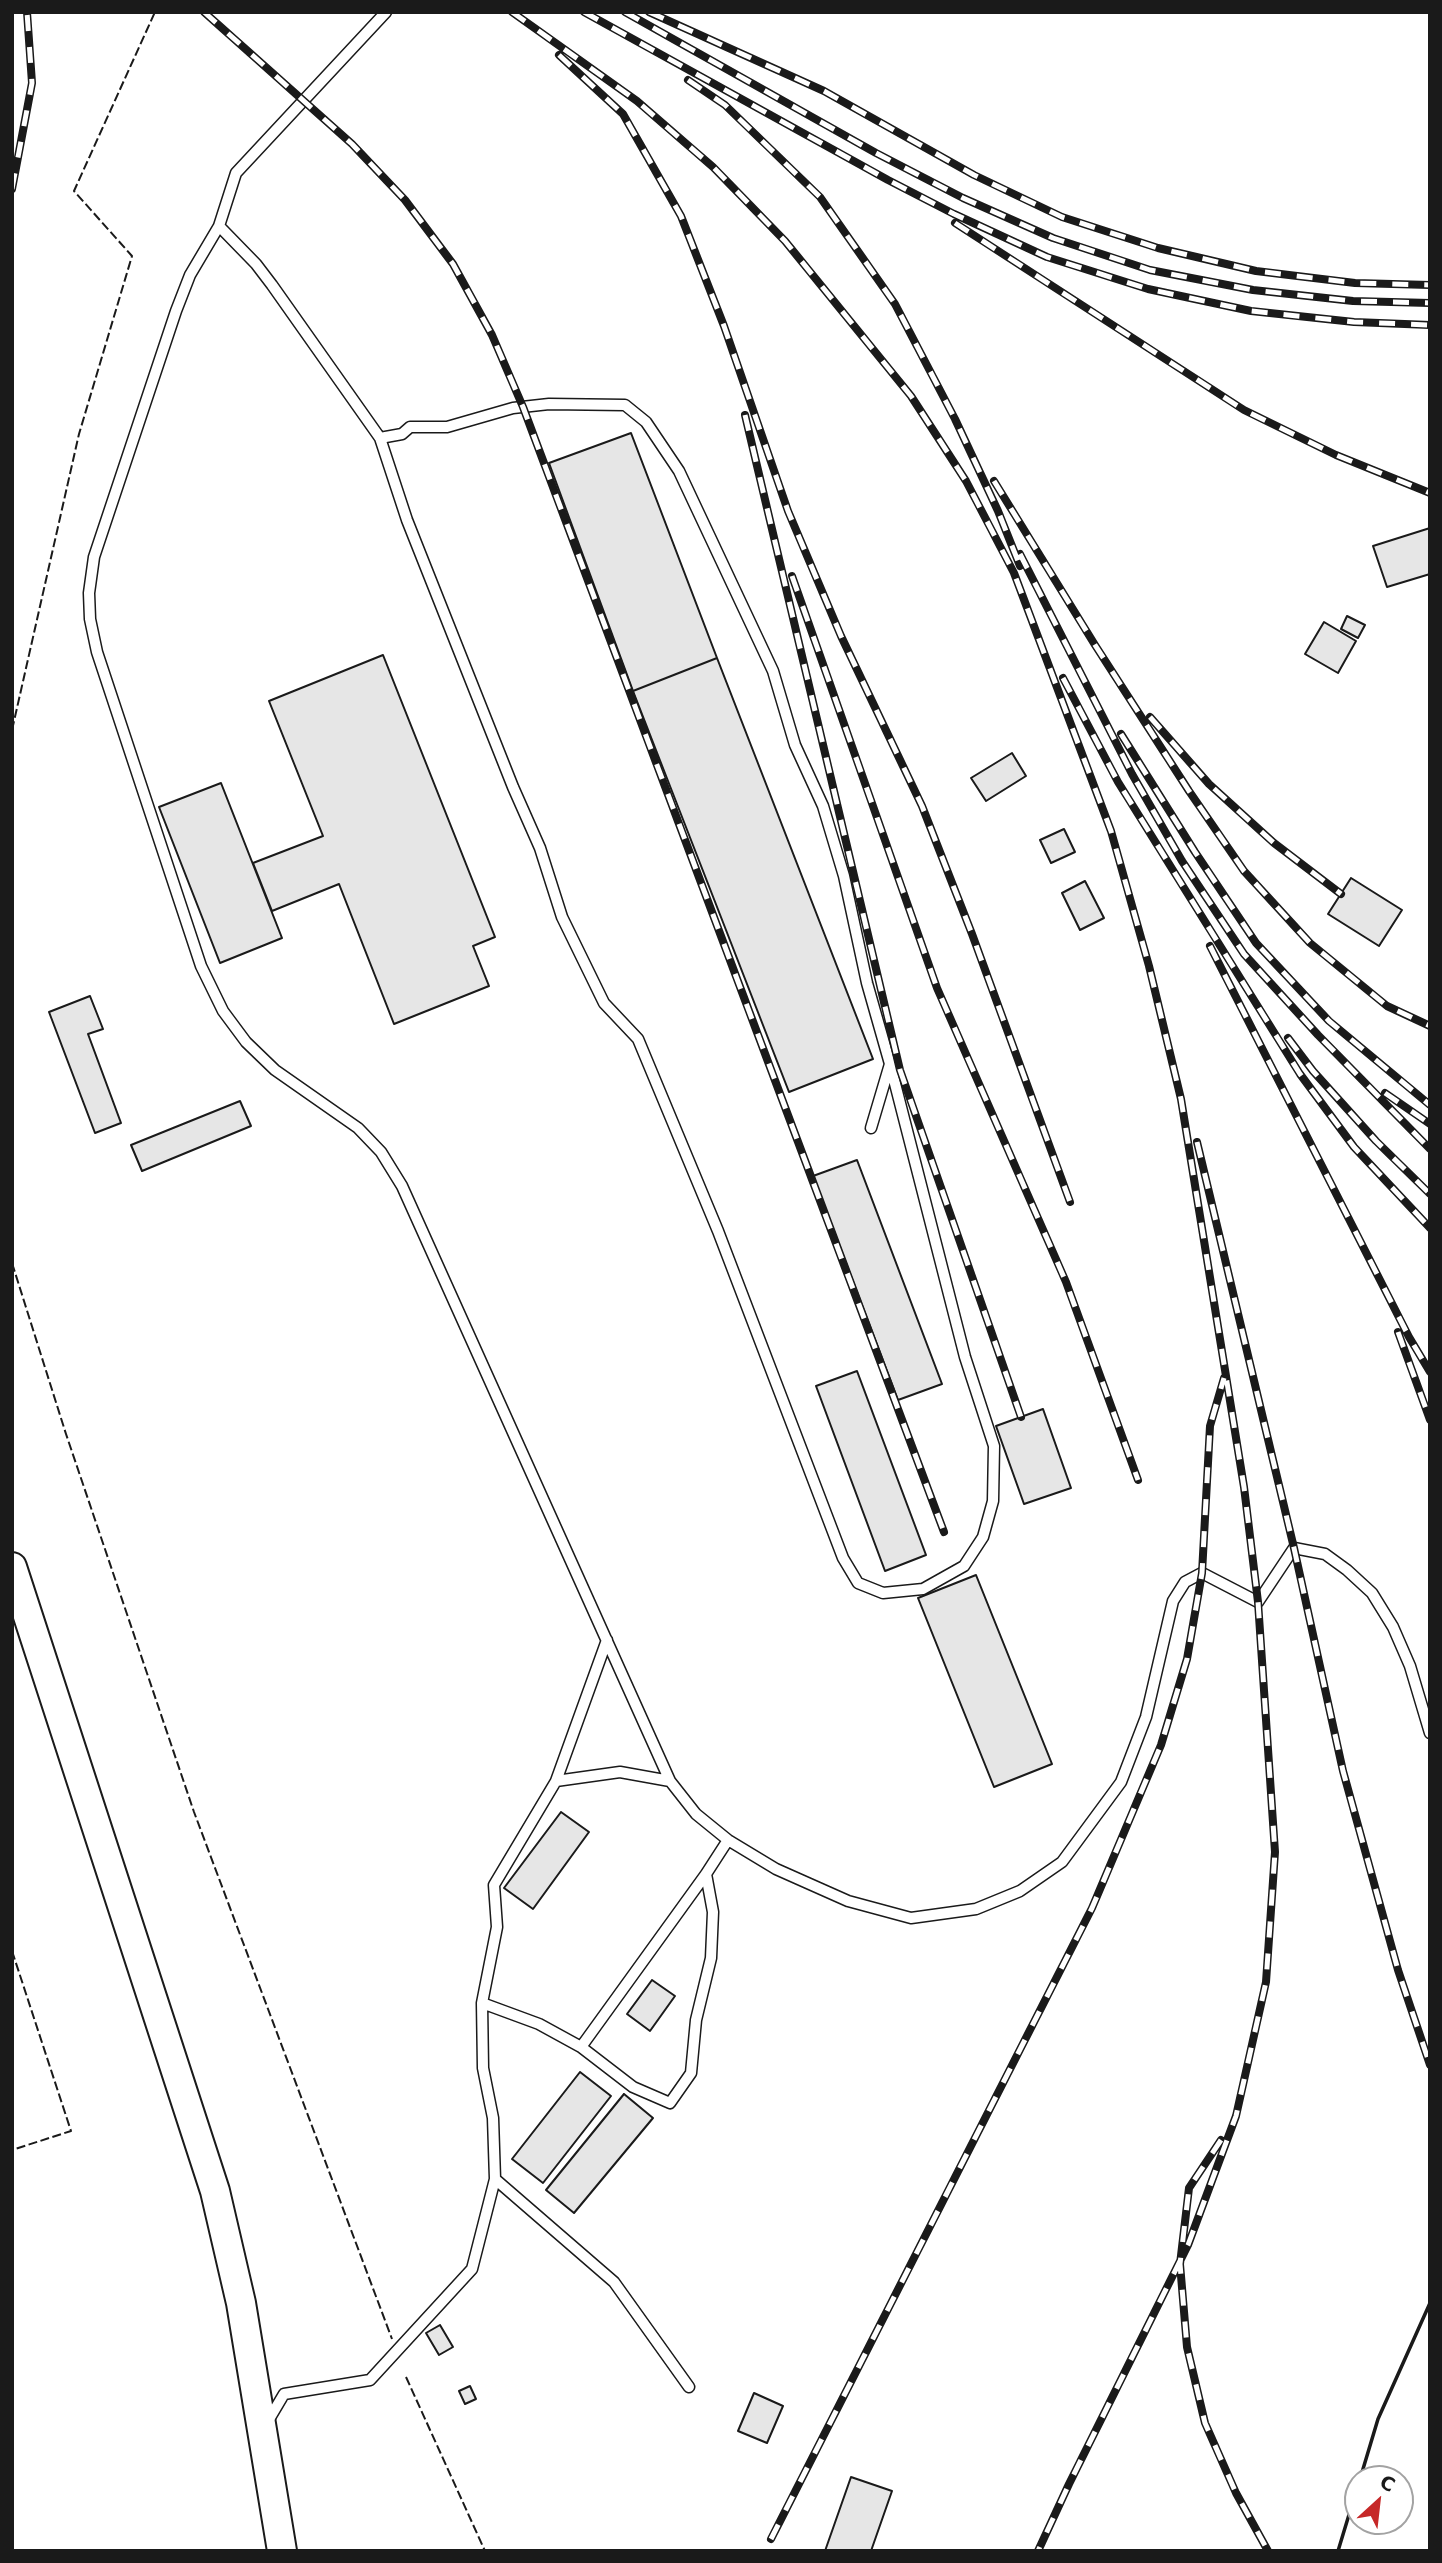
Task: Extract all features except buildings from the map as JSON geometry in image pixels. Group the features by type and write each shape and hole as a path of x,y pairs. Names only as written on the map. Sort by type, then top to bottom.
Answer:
{"main road":[{"path":"12,1567 215,2191 241,2302 282,2551"}],"lane":[{"path":"386,12 236,173 219,226 190,275 94,556 89,593 90,619 97,652 201,966 223,1010 246,1042 275,1070 358,1128 381,1152 402,1186 670,1781 696,1814 728,1840 776,1869 848,1901 911,1918 976,1909 1020,1891 1062,1862 1121,1782 1146,1717 1172,1601 1185,1582 1202,1573 1258,1602 1294,1548 1325,1554 1348,1570 1372,1593 1393,1628 1410,1666 1430,1732"},
{"path":"219,226 256,264 272,285 380,438 407,520 540,848 562,917 604,1003 638,1039 718,1230 843,1558 858,1583 883,1593 923,1588 964,1566 983,1537 993,1501 994,1446 965,1357 867,983 844,876 823,806 795,745 773,671 679,471 646,422 625,405 549,404 513,408 447,427 410,427 402,434 380,438"},
{"path":"871,1128 890,1063"},
{"path":"262,2432 284,2394 370,2381 472,2269 495,2179 493,2118 483,2068 482,2003 497,1927 494,1885 556,1781 607,1640"},
{"path":"556,1781 620,1772 670,1781"},
{"path":"581,2047 728,1840"},
{"path":"482,2003 539,2024 581,2047 633,2087 670,2104 691,2073 696,2020 711,1958 713,1912 706,1874"},
{"path":"495,2179 614,2282 689,2387"}],"railway":[{"path":"12,189 32,83 27,12"},
{"path":"204,12 352,144 405,200 453,264 492,335 523,407 944,1532"},
{"path":"512,12 637,101 713,167 785,241 911,396 966,481 1014,573 1111,831 1149,966 1181,1099 1244,1487 1258,1602 1275,1852 1266,1982 1236,2116 1188,2245 1038,2551"},
{"path":"584,12 888,180 1047,257 1148,289 1251,311 1354,322 1430,325"},
{"path":"625,12 876,153 963,198 1053,238 1150,270 1253,290 1353,301 1430,303"},
{"path":"649,12 824,91 974,175 1062,217 1158,248 1256,271 1355,283 1430,285"},
{"path":"559,55 623,114 681,216 724,326 788,511 841,636 922,806 1070,1202"},
{"path":"688,80 725,105 820,197 895,304 955,419 998,511 1020,566"},
{"path":"955,223 1244,410 1336,455 1430,493"},
{"path":"745,415 900,1070 1021,1417"},
{"path":"994,481 1095,645 1244,871 1310,943 1387,1006 1430,1026"},
{"path":"1020,554 1132,774 1182,861 1244,954 1318,1035 1430,1149"},
{"path":"792,576 937,988 1066,1282 1138,1480"},
{"path":"1063,678 1118,782 1300,1074 1354,1147 1430,1228"},
{"path":"1150,717 1209,784 1274,843 1341,894"},
{"path":"1121,734 1256,943 1329,1021 1430,1105"},
{"path":"1210,946 1409,1337 1430,1372"},
{"path":"1288,1038 1313,1071 1376,1141 1430,1194"},
{"path":"1385,1093 1430,1124"},
{"path":"1197,1142 1294,1548 1343,1771 1398,1970 1430,2065"},
{"path":"1398,1332 1430,1420"},
{"path":"771,2539 1092,1908 1161,1745 1187,1659 1202,1573 1210,1426 1224,1378"},
{"path":"1221,2140 1189,2188 1180,2264 1187,2347 1205,2423 1236,2493 1268,2551"}],"fence":[{"path":"12,730 79,434 132,256 74,191 155,12"},
{"path":"12,1263 66,1434 194,1812 392,2339"},
{"path":"12,1951 71,2131 12,2150"},
{"path":"406,2377 485,2551"}],"wall":[{"path":"1364,2465 1378,2419 1430,2303"},
{"path":"1338,2551 1344,2531"}]}
